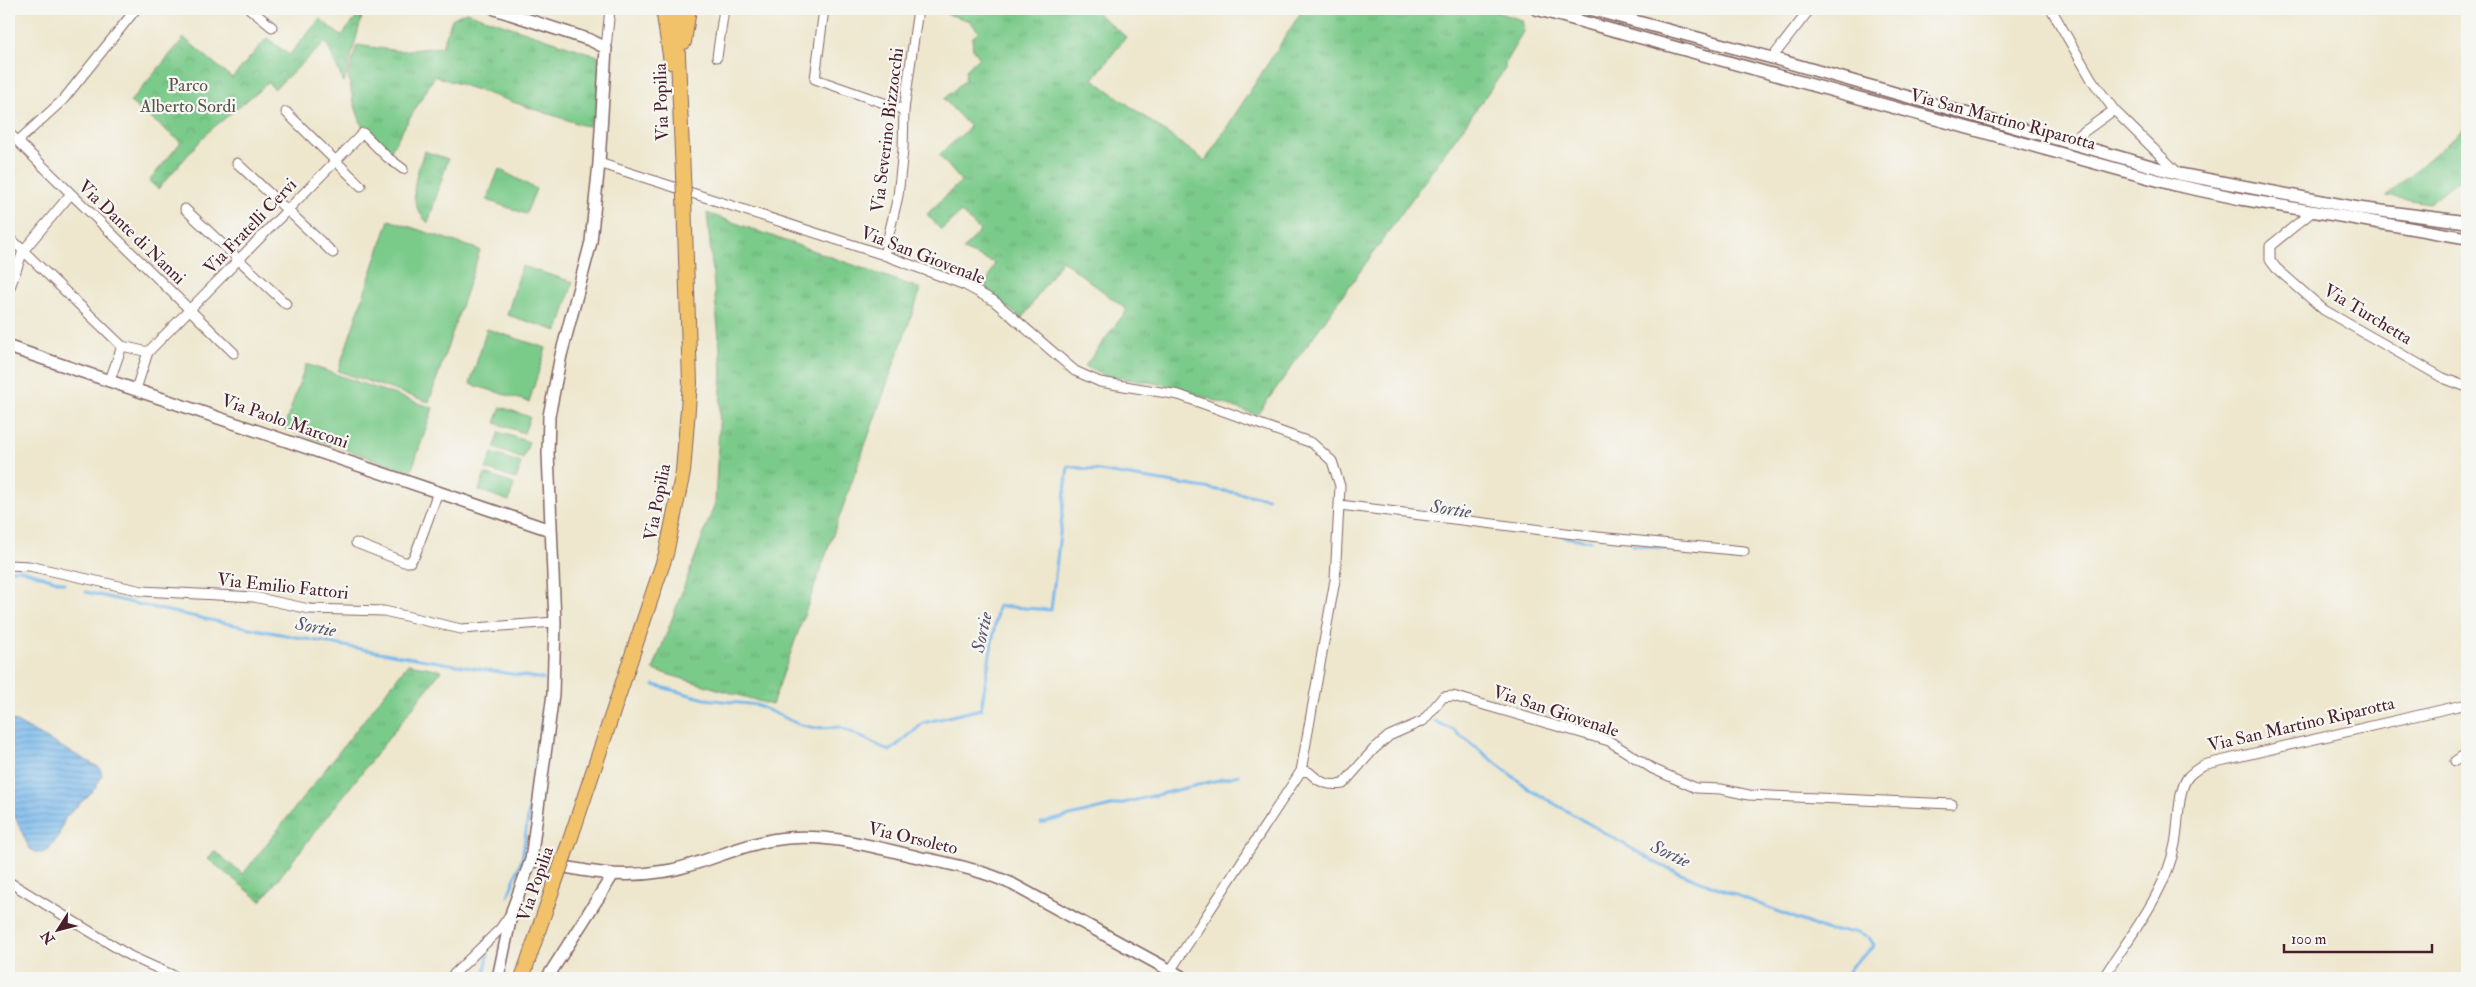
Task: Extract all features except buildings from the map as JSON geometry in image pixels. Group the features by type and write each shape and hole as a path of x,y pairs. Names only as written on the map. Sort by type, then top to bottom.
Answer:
{"main road":[{"path":"663,9 681,124"},
{"name":"Via Popilia","path":"522,978 666,554 684,472 690,383 676,9"},
{"path":"679,68 688,9"}],"street":[{"path":"18,141 63,100 136,9"},
{"path":"250,9 272,27"},
{"path":"495,9 590,40 606,48"},
{"name":"Via Popilia","path":"498,978 512,912 531,860 553,694 555,622 550,530 549,416 561,355 591,242 599,163 610,9"},
{"path":"718,57 724,9"},
{"path":"824,9 814,79 904,110"},
{"name":"Via Severino Bizzocchi","path":"884,255 898,196 903,150 904,110 918,9"},
{"name":"Via San Martino Riparotta","path":"1536,9 2175,185 2312,212 2467,238"},
{"name":"Via San Martino Riparotta","path":"1590,9 1772,58 2179,174 2358,208 2467,222"},
{"path":"1772,58 1810,9"},
{"path":"2051,9 2092,80 2114,110 2179,174"},
{"path":"2068,143 2114,110"},
{"path":"286,112 361,186"},
{"name":"Via Dante di Nanni","path":"9,132 70,195 234,353"},
{"name":"Via Fratelli Cervi","path":"136,389 148,352 288,211 363,132 387,158 402,170"},
{"path":"237,163 333,253"},
{"name":"Via San Giovenale","path":"599,163 683,188 884,255 965,285 994,301 1075,371 1100,382 1179,395 1312,443 1332,461 1340,486 1335,580 1301,772 1170,971"},
{"path":"9,290 23,250 70,195"},
{"path":"185,209 286,304"},
{"name":"Via Turchetta","path":"2312,212 2270,246 2270,260 2276,268 2324,310 2443,378 2467,387"},
{"path":"9,236 122,346 148,352"},
{"path":"110,380 122,346"},
{"name":"Via Paolo Marconi","path":"9,347 550,530"},
{"path":"356,543 404,562 410,562 415,554 438,492"},
{"path":"1340,505 1598,536 1744,551"},
{"name":"Via Emilio Fattori","path":"9,565 29,566 142,591 254,597 309,609 384,611 461,629 555,622"},
{"name":"Via San Giovenale","path":"1301,772 1309,772 1319,782 1332,785 1344,784 1374,749 1389,736 1423,721 1443,697 1453,696 1609,741 1654,769 1696,788 1721,789 1749,795 1952,804"},
{"name":"Via San Martino Riparotta","path":"2104,978 2160,887 2169,868 2185,786 2188,778 2203,765 2467,704"},
{"path":"2455,761 2467,753"},
{"name":"Via Orsoleto","path":"531,860 612,876 668,871 771,840 799,837 847,841 988,873 1012,884 1184,978"},
{"path":"547,978 612,876"},
{"path":"9,882 130,956 179,978"},
{"path":"450,978 500,929 512,912"}],"green space":[{"name":"Parco Alberto Sordi","path":"364,9 344,83 326,42 274,89 268,83 208,132 158,189 149,181 181,142 130,102 184,38 232,78 267,38 289,55 320,19 341,36"},
{"path":"931,9 1092,9 1126,37 1093,79 1205,161 1303,9 1486,9 1522,20 1524,30 1505,63 1505,69 1257,415 1172,386 1102,375 1085,366 1127,310 1062,260 1022,319 984,289 995,263 963,250 980,231 961,212 941,230 927,214 961,181 939,155 970,127 944,99 965,80 966,70 979,57 973,49 972,38 979,32 970,21"},
{"path":"466,12 598,56 600,65 597,113 591,119 592,123 588,126 582,125 435,76 389,153 362,126 353,100 348,75 357,45 399,51 442,47 452,19"},
{"path":"2467,126 2467,173 2429,203 2386,196"},
{"path":"424,151 448,159 428,223 417,206 414,188"},
{"path":"499,169 536,189 526,214 487,200"},
{"path":"707,213 921,289 772,705 653,670 715,503 722,370"},
{"path":"389,220 480,250 429,402 338,371"},
{"path":"522,266 573,282 558,331 507,315"},
{"path":"487,329 546,348 529,402 470,384"},
{"path":"306,364 433,408 411,472 284,428"},
{"path":"501,407 530,417 524,433 495,423"},
{"path":"499,432 529,442 523,459 494,448"},
{"path":"492,453 521,463 516,479 486,469"},
{"path":"485,474 514,484 509,501 479,490"},
{"path":"408,664 442,670 261,901 208,859 214,851 243,874"}],"water":[{"path":"9,718 100,768 102,776 94,790 65,818 58,837 49,850 42,853 35,852 29,848 15,817 9,809"}],"waterway":[{"name":"Sortie","path":"654,685 705,699 757,705 798,724 815,728 840,727 890,751 923,723 981,709 998,606 1051,610 1068,466 1268,498"},
{"name":"Sortie","path":"1564,537 1591,541"},
{"name":"Sortie","path":"1633,545 1732,555"},
{"name":"Sortie","path":"9,570 19,569 64,583"},
{"name":"Sortie","path":"86,592 200,618 314,640 543,679"},
{"name":"Sortie","path":"508,896 522,859 544,707"},
{"name":"Sortie","path":"1435,721 1455,731 1529,789 1660,865 1828,931 1858,932 1869,937 1874,946 1850,968 1848,972 1850,978"},
{"name":"Sortie","path":"1041,823 1239,775"},
{"name":"Sortie","path":"484,978 488,955"}]}
